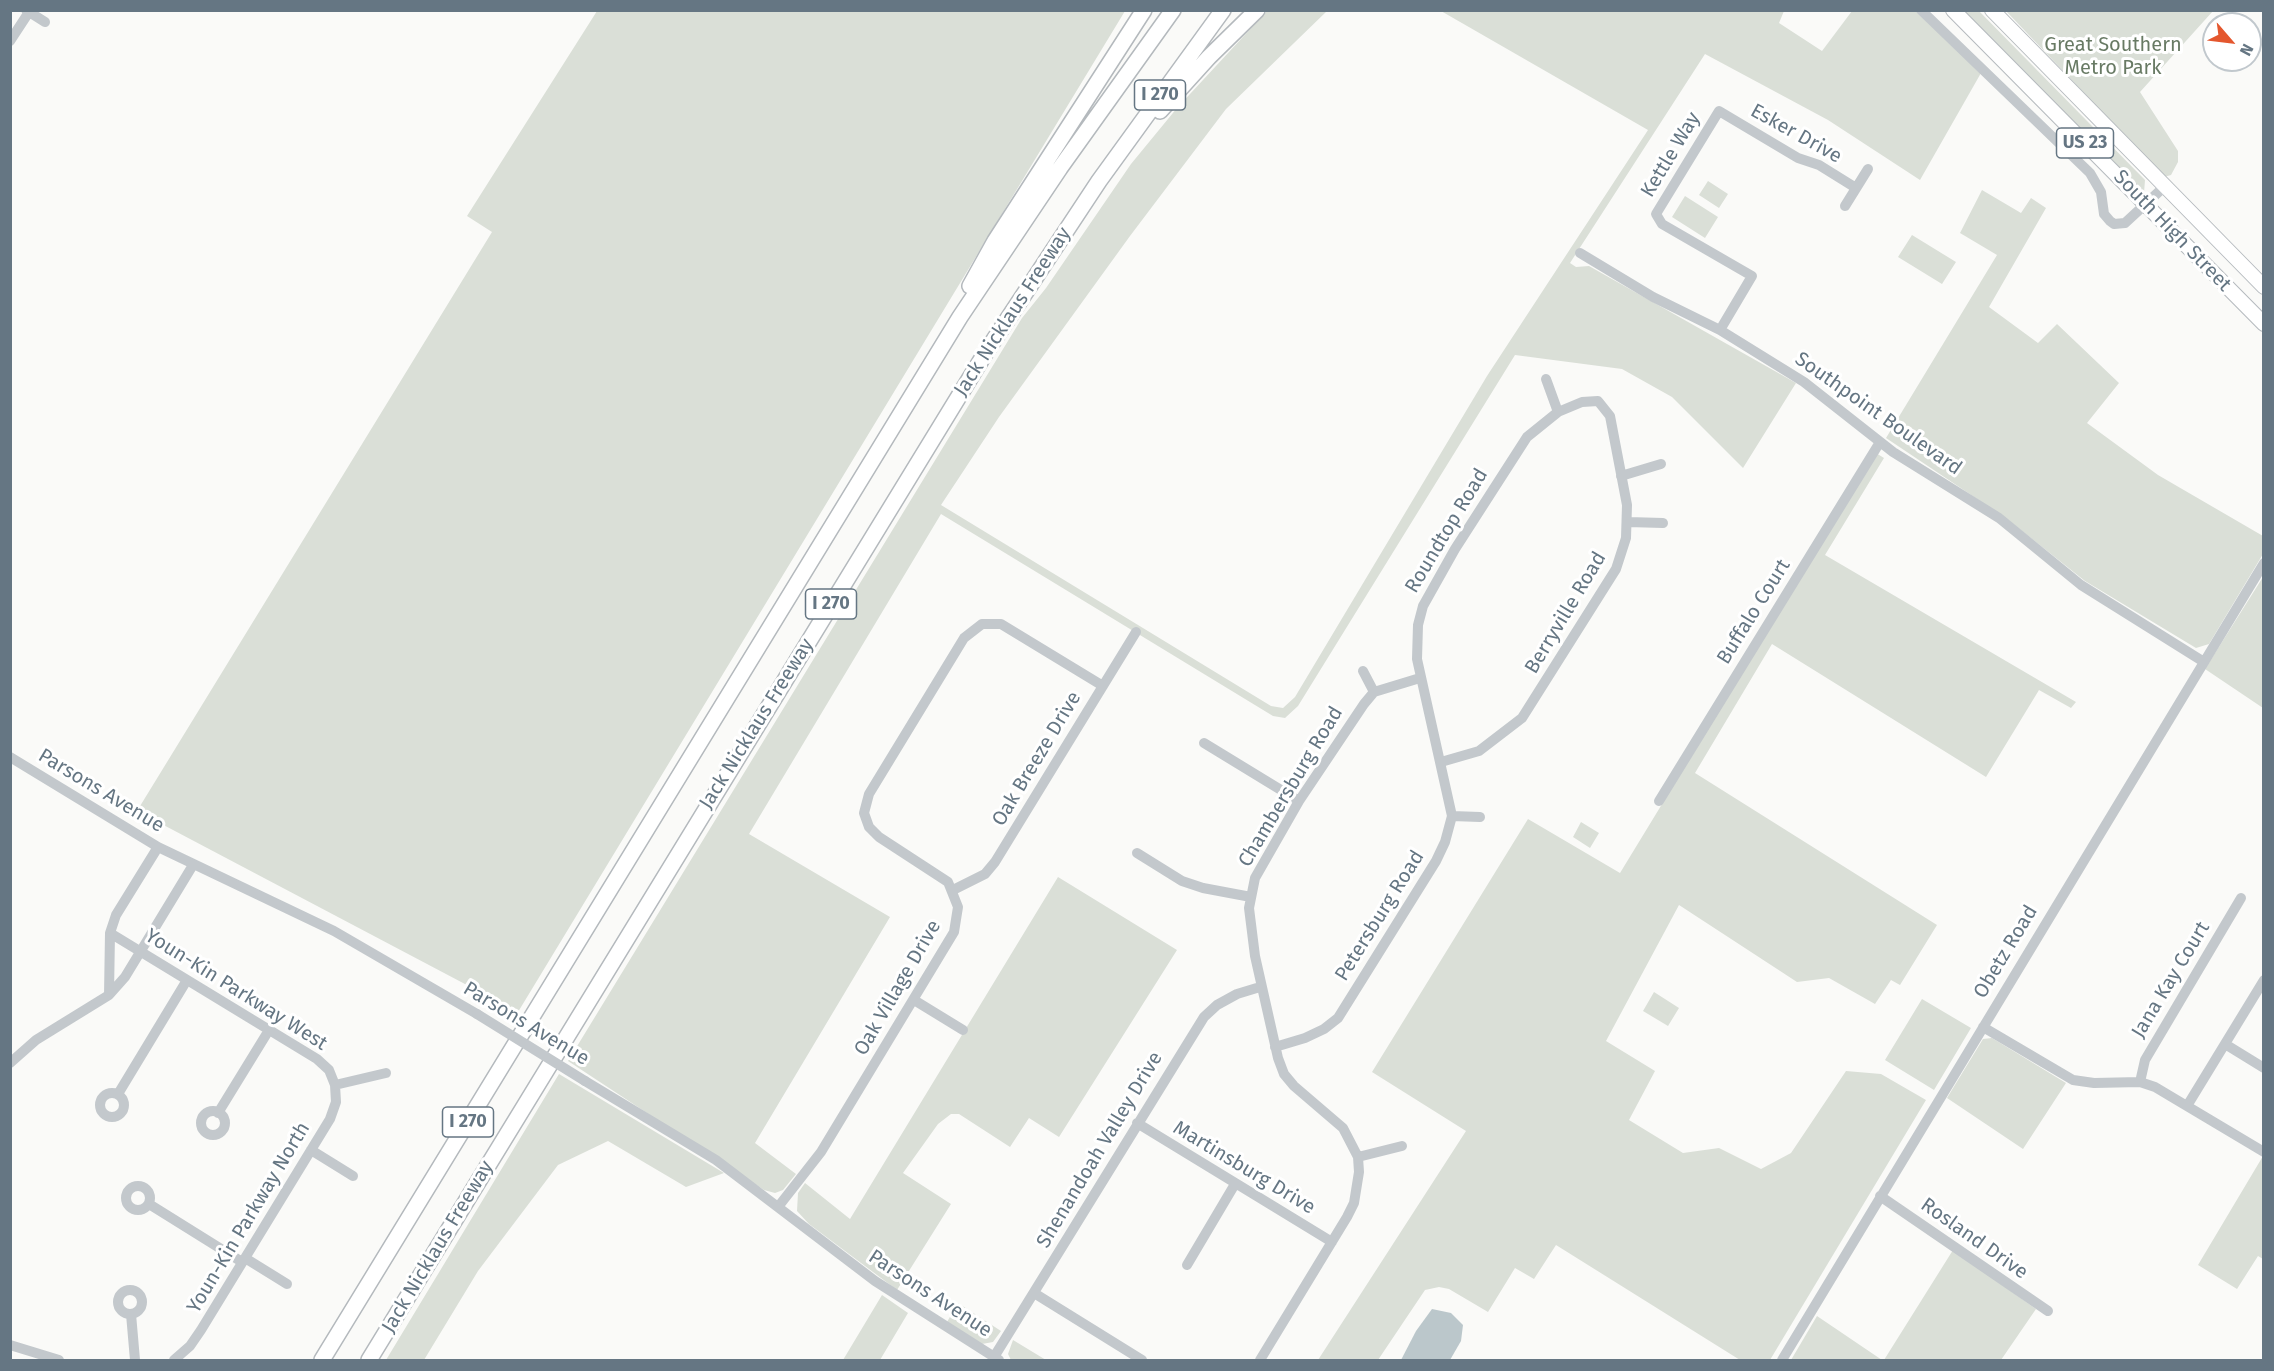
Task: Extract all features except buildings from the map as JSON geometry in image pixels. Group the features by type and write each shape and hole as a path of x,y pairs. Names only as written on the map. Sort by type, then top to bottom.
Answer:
{"highway":[{"path":"896,420 995,241 1144,10"},
{"path":"1062,137 1151,10"},
{"name":"Jack Nicklaus Freeway","path":"322,1360 896,420 1047,187 1173,10"},
{"name":"Jack Nicklaus Freeway","path":"369,1360 998,333 1099,181 1223,10"},
{"path":"1099,181 1184,82 1257,10"}],"main road":[{"name":"South High Street","path":"1953,10 2264,324"},
{"name":"South High Street","path":"1992,10 2264,287"}],"street":[{"path":"1920,10 2090,173 2097,182 2106,218 2114,224 2125,223 2164,187"},
{"path":"10,41 28,11 45,22"},
{"name":"Esker Drive","path":"1719,111 1798,158 1819,165 1856,188"},
{"name":"Kettle Way","path":"1719,111 1656,214 1657,219 1752,276 1720,330"},
{"path":"1845,206 1868,169"},
{"name":"Southpoint Boulevard","path":"1580,253 1653,297 1720,330 1804,382 1880,442 1999,518 2081,585 2204,662"},
{"path":"1546,379 1558,412"},
{"name":"Roundtop Road","path":"1441,762 1417,659 1418,625 1423,606 1516,452 1535,429 1558,412 1582,402 1594,400"},
{"name":"Berryville Road","path":"1441,762 1479,751 1522,718 1616,569 1623,552 1628,522 1610,416 1602,405 1594,400"},
{"name":"Buffalo Court","path":"1659,801 1880,442"},
{"path":"1621,476 1661,464"},
{"path":"1628,522 1662,523"},
{"name":"Obetz Road","path":"1782,1360 2264,563"},
{"path":"953,890 942,876 879,837 866,819 865,805 964,638 982,624 996,623 1007,627 1103,686"},
{"name":"Oak Breeze Drive","path":"953,890 985,874 995,862 1136,632"},
{"path":"1363,671 1374,692 1420,678"},
{"name":"Chambersburg Road","path":"1358,1157 1343,1128 1294,1086 1284,1074 1260,987 1249,908 1255,878 1264,858 1339,737 1374,692"},
{"path":"1204,743 1299,801"},
{"name":"Parsons Avenue","path":"10,757 158,847 343,935 477,1014 716,1161 911,1306 997,1359"},
{"path":"1441,762 1452,816 1480,817"},
{"name":"Petersburg Road","path":"1275,1047 1305,1038 1324,1029 1338,1018 1436,861 1452,816"},
{"path":"109,995 110,933 116,915 158,847"},
{"path":"1137,853 1182,881 1203,888 1251,897"},
{"path":"10,1063 36,1040 109,995 141,952 193,865"},
{"name":"Oak Village Drive","path":"778,1207 821,1152 954,932 958,907 953,890"},
{"name":"Jana Kay Court","path":"2139,1082 2145,1060 2241,898"},
{"name":"Youn-Kin Parkway West","path":"110,933 323,1064 335,1085"},
{"path":"118,1094 187,980"},
{"path":"2187,1106 2264,980"},
{"name":"Shenandoah Valley Drive","path":"997,1359 1034,1293 1204,1017 1217,1005 1237,994 1260,987"},
{"path":"914,1000 963,1030"},
{"path":"1983,1027 2073,1080 2094,1083 2139,1082 2156,1087 2264,1152"},
{"path":"218,1113 269,1030"},
{"path":"2225,1044 2264,1068"},
{"path":"335,1085 386,1073"},
{"name":"Youn-Kin Parkway North","path":"174,1360 196,1338 311,1150 333,1111 335,1085"},
{"name":"Martinsburg Drive","path":"1137,1124 1332,1242"},
{"path":"1260,1360 1354,1203 1359,1172 1358,1157 1402,1146"},
{"path":"311,1150 353,1176"},
{"path":"1187,1265 1235,1184"},
{"name":"Rosland Drive","path":"1880,1196 2048,1311"},
{"path":"149,1204 287,1284"},
{"path":"1034,1293 1142,1360"},
{"path":"131,1314 135,1360"},
{"path":"10,1345 59,1360"}],"green space":[{"path":"597,11 1125,11 518,1012 137,811 492,232 467,216"},
{"path":"1267,11 1327,11 1226,109 1130,236 999,417 941,505 1271,706 1283,708 1295,697 1487,376 1648,130 1441,11 1784,11 1779,23 1822,51 1852,11 1916,11 1981,73 1920,180 1828,120 1705,54 1570,263 1576,267 1589,266 1796,383 1743,468 1672,397 1622,369 1515,355 1298,706 1285,718 1273,716 941,514 749,834 890,917 755,1143 796,1174 783,1190 775,1193 764,1190 568,1061 1022,318 1046,288 1131,164 1177,108"},
{"path":"1963,11 1979,11 2145,180 2144,193"},
{"name":"Great Southern Metro Park","path":"2006,11 2213,11 2202,12 2202,23 2140,92 2178,151 2178,162 2171,175 2164,177"},
{"path":"1708,181 1728,194 1719,208 1699,195"},
{"path":"1982,190 2021,213 2031,198 2046,208 1989,307 2038,343 2057,324 2119,383 2087,423 2158,475 2263,536 2263,554 2209,644 2196,648 2085,581 2007,519 1886,438 1997,255 1960,233"},
{"path":"1685,196 1718,217 1705,238 1672,217"},
{"path":"1912,235 1956,262 1942,284 1898,257"},
{"path":"1876,453 1884,458 1825,555 2076,702 2071,708 2039,690 1986,777 1772,644 1695,773 1937,925 1900,985 1891,980 1875,1004 1829,978 1797,982 1679,905 1606,1041 1655,1071 1629,1120 1683,1153 1719,1148 1761,1169 1791,1153 1846,1071 1881,1074 1926,1100 1770,1360 1740,1360 1556,1245 1534,1279 1515,1268 1488,1312 1449,1289 1439,1287 1425,1290 1378,1360 1318,1360 1466,1131 1372,1072 1528,819 1620,873"},
{"path":"2263,577 2263,708 2205,669"},
{"path":"1581,822 1599,833 1590,848 1573,837"},
{"path":"1058,877 1177,950 1059,1137 1029,1118 1010,1147 959,1114 951,1114 938,1124 903,1173 951,1204 897,1290 809,1224 797,1211 798,1193 805,1183 850,1219"},
{"path":"1654,992 1679,1008 1668,1026 1643,1011"},
{"path":"1922,999 1971,1028 1934,1090 1885,1060"},
{"path":"1992,1038 2066,1083 2023,1149 1947,1098 1983,1039"},
{"path":"559,1074 724,1173 686,1187 608,1141 558,1165 478,1271 424,1360 386,1360"},
{"path":"2263,1156 2263,1259 2258,1256 2237,1289 2198,1265"},
{"path":"1953,1250 2036,1309 2001,1360 1884,1360"},
{"path":"882,1295 908,1313 880,1360 843,1360"},
{"path":"958,1303 1001,1331 993,1342 982,1344 947,1322"},
{"path":"1817,1316 1882,1360 1791,1360"},
{"path":"1013,1340 1046,1360 1011,1360 1008,1354"}],"shaded area":[{"path":"1432,1309 1451,1313 1463,1325 1461,1341 1450,1360 1401,1360 1416,1331"}]}
